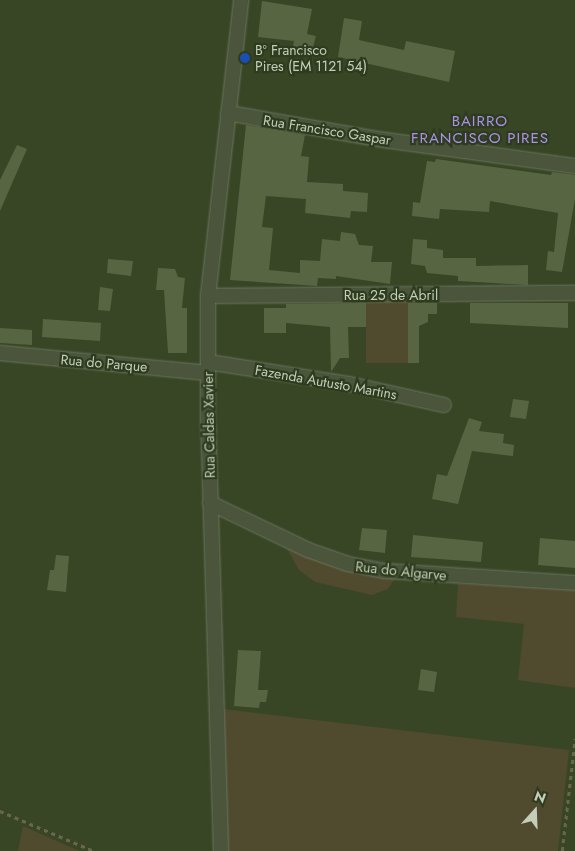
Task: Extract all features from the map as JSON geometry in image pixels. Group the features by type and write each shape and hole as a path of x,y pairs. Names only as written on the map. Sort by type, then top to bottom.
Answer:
{"street":[{"name":"Rua Caldas Xavier","path":"221,851 210,503 208,296 241,0"},
{"name":"Rua Francisco Gaspar","path":"228,113 377,139 575,166"},
{"name":"Rua 25 de Abril","path":"208,296 575,293"},
{"name":"Rua do Parque","path":"0,353 208,368"},
{"name":"Fazenda Autusto Martins","path":"208,368 349,384 444,405"},
{"name":"Rua do Algarve","path":"210,503 308,550 348,564 385,571 575,583"}],"path":[{"path":"562,851 575,739"},
{"path":"0,811 94,851"}],"shaded area":[{"path":"366,302 408,302 408,363 366,363"},
{"path":"285,545 395,578 388,589 372,595 315,582 299,570"},
{"path":"458,584 575,589 575,688 518,680 524,624 456,617"},
{"path":"223,709 569,750 558,851 227,851"},
{"path":"23,826 79,851 18,851"}],"building":[{"path":"262,1 312,9 307,34 316,36 312,51 293,46 294,41 258,37"},
{"path":"344,18 362,21 359,40 404,50 406,41 455,51 449,82 338,57"},
{"path":"246,125 305,135 301,156 309,157 307,182 343,184 343,191 368,193 367,212 351,211 350,218 305,213 306,199 266,196 262,227 273,228 269,270 300,273 300,260 320,261 322,239 340,241 341,232 355,234 359,245 373,246 371,262 392,262 390,284 336,276 336,279 318,278 317,286 230,280"},
{"path":"17,145 27,149 0,211 0,180"},
{"path":"436,159 551,175 552,172 575,175 575,199 562,272 546,270 548,251 554,252 558,213 490,201 489,212 440,209 439,219 412,216 413,202 420,203 427,161 435,162"},
{"path":"413,239 427,240 427,248 443,250 443,258 476,258 476,266 528,265 528,285 458,281 458,276 427,273 425,266 411,264"},
{"path":"108,259 133,261 131,276 107,273"},
{"path":"158,268 175,269 178,277 185,278 182,308 187,308 187,353 168,353 164,290 156,290"},
{"path":"100,287 113,289 110,311 98,310"},
{"path":"366,303 366,327 348,327 349,358 340,358 331,372 330,327 286,323 286,333 264,333 264,308 286,308 286,304"},
{"path":"408,303 437,303 437,314 428,314 428,322 419,326 419,363 408,363"},
{"path":"470,303 568,303 568,328 470,323"},
{"path":"43,319 101,323 100,341 42,337"},
{"path":"0,328 32,330 32,345 0,343"},
{"path":"513,399 529,401 526,419 510,417"},
{"path":"469,418 482,422 479,431 504,434 503,443 514,445 513,456 472,451 458,504 432,499 437,474 447,476"},
{"path":"362,528 387,530 385,553 359,550"},
{"path":"413,535 483,542 481,562 411,557"},
{"path":"540,538 575,541 575,568 538,565"},
{"path":"56,555 69,556 66,592 47,590 50,570 54,570"},
{"path":"238,650 261,651 258,690 268,690 266,702 260,702 259,708 234,706"},
{"path":"421,669 437,672 434,692 418,690"}],"place":[{"name":"Bº Francisco Pires (EM 1121 54)","path":"245,58"}],"district":[{"name":"BAIRRO FRANCISCO PIRES","path":"480,130"}]}
